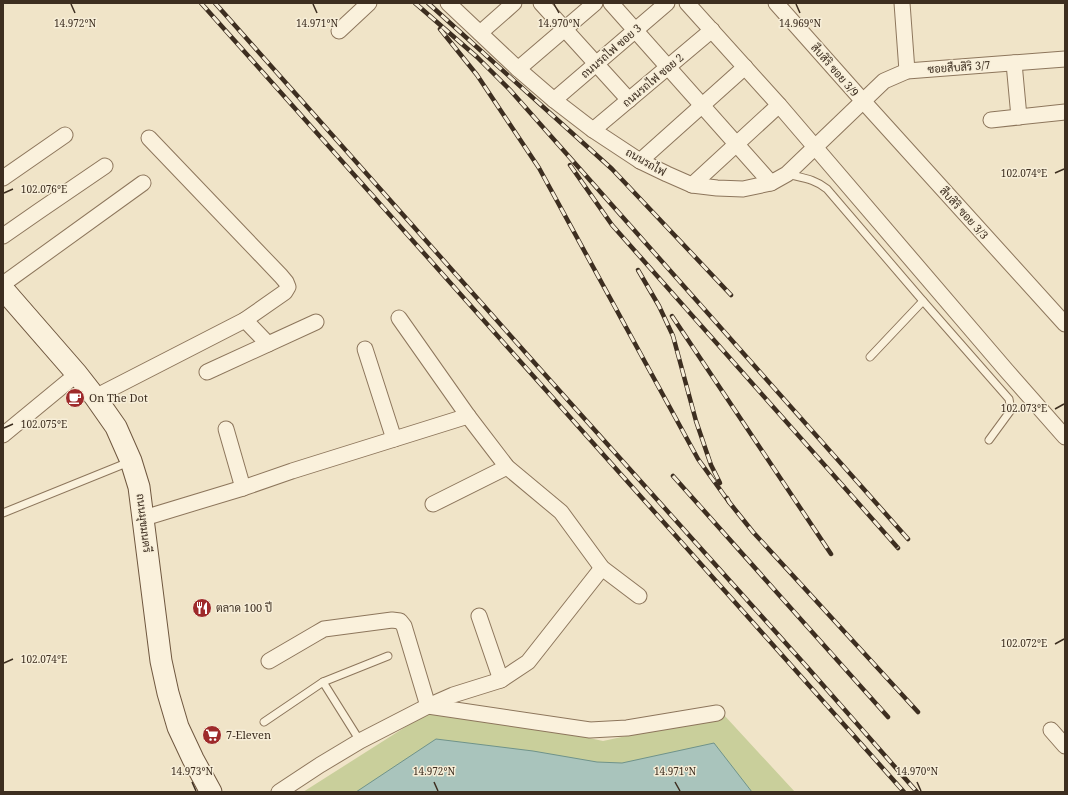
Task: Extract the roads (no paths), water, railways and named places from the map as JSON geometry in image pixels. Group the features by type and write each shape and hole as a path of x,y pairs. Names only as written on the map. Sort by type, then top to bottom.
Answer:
{"main road":[{"name":"ถนนมุขมนตรี","path":"3,289 96,397 116,428 131,461 139,487 144,518 161,661 168,692 178,727 211,792"}],"street":[{"path":"339,31 369,3"},
{"name":"ถนนรถไฟ","path":"448,3 518,69 554,100 593,130 640,160 666,174 692,185 743,189 771,183 787,174 863,101"},
{"path":"480,33 514,3"},
{"path":"541,3 629,100"},
{"path":"518,69 595,3"},
{"path":"611,3 771,183"},
{"name":"ถนนรถไฟ ซอย 3","path":"554,100 667,3"},
{"path":"687,3 779,105 1065,437"},
{"name":"สืบสิริ ซอย 3/9","path":"777,3 863,101"},
{"path":"902,3 907,71"},
{"name":"ถนนรถไฟ ซอย 2","path":"593,130 712,30"},
{"name":"ซอยสืบสิริ 3/7","path":"863,101 884,82 907,71 1065,59"},
{"path":"1014,63 1020,117"},
{"path":"640,160 745,67"},
{"name":"สืบสิริ ซอย 3/3","path":"863,101 1065,324"},
{"path":"692,185 779,105"},
{"path":"991,120 1065,112"},
{"path":"3,178 65,135"},
{"path":"96,397 245,320 285,292 288,287 286,282 148,138"},
{"path":"3,236 105,166"},
{"path":"3,284 143,183"},
{"path":"398,318 468,416 508,467 561,512 602,568 639,596"},
{"path":"245,320 268,344"},
{"path":"207,372 316,322"},
{"path":"365,349 394,439"},
{"path":"3,435 77,374"},
{"path":"144,518 468,416"},
{"path":"226,429 243,488"},
{"path":"433,504 508,467"},
{"path":"279,792 360,741 428,706 453,695 501,680 528,662 602,568"},
{"path":"479,616 501,680"},
{"path":"269,661 324,630 392,620 400,621 404,626 428,706"},
{"path":"428,706 590,730 627,728 717,713"},
{"path":"1052,730 1065,746"}],"lane":[{"path":"787,174 814,180 827,189 1009,399 1011,410 989,440"},
{"path":"870,357 923,301"},
{"path":"3,513 131,461"},
{"path":"264,722 323,682 388,656"},
{"path":"323,682 360,741"}],"water":[{"path":"436,739 533,751 597,762 622,763 714,743 752,792 356,792"}],"railway":[{"path":"201,3 904,792"},
{"path":"215,3 917,792"},
{"path":"415,3 477,57 510,90 908,539"},
{"path":"428,3 612,169 731,295"},
{"path":"440,29 477,75 539,168 698,459 729,502"},
{"path":"570,165 612,225 898,548"},
{"path":"638,270 659,306 673,336 696,421 711,465 720,483"},
{"path":"672,316 831,554"},
{"path":"673,476 888,717"},
{"path":"727,498 753,532 918,712"}],"place":[{"name":"On The Dot","path":"75,398"},
{"name":"ตลาด 100 ปี","path":"202,608"},
{"name":"7-Eleven","path":"212,735"}]}
